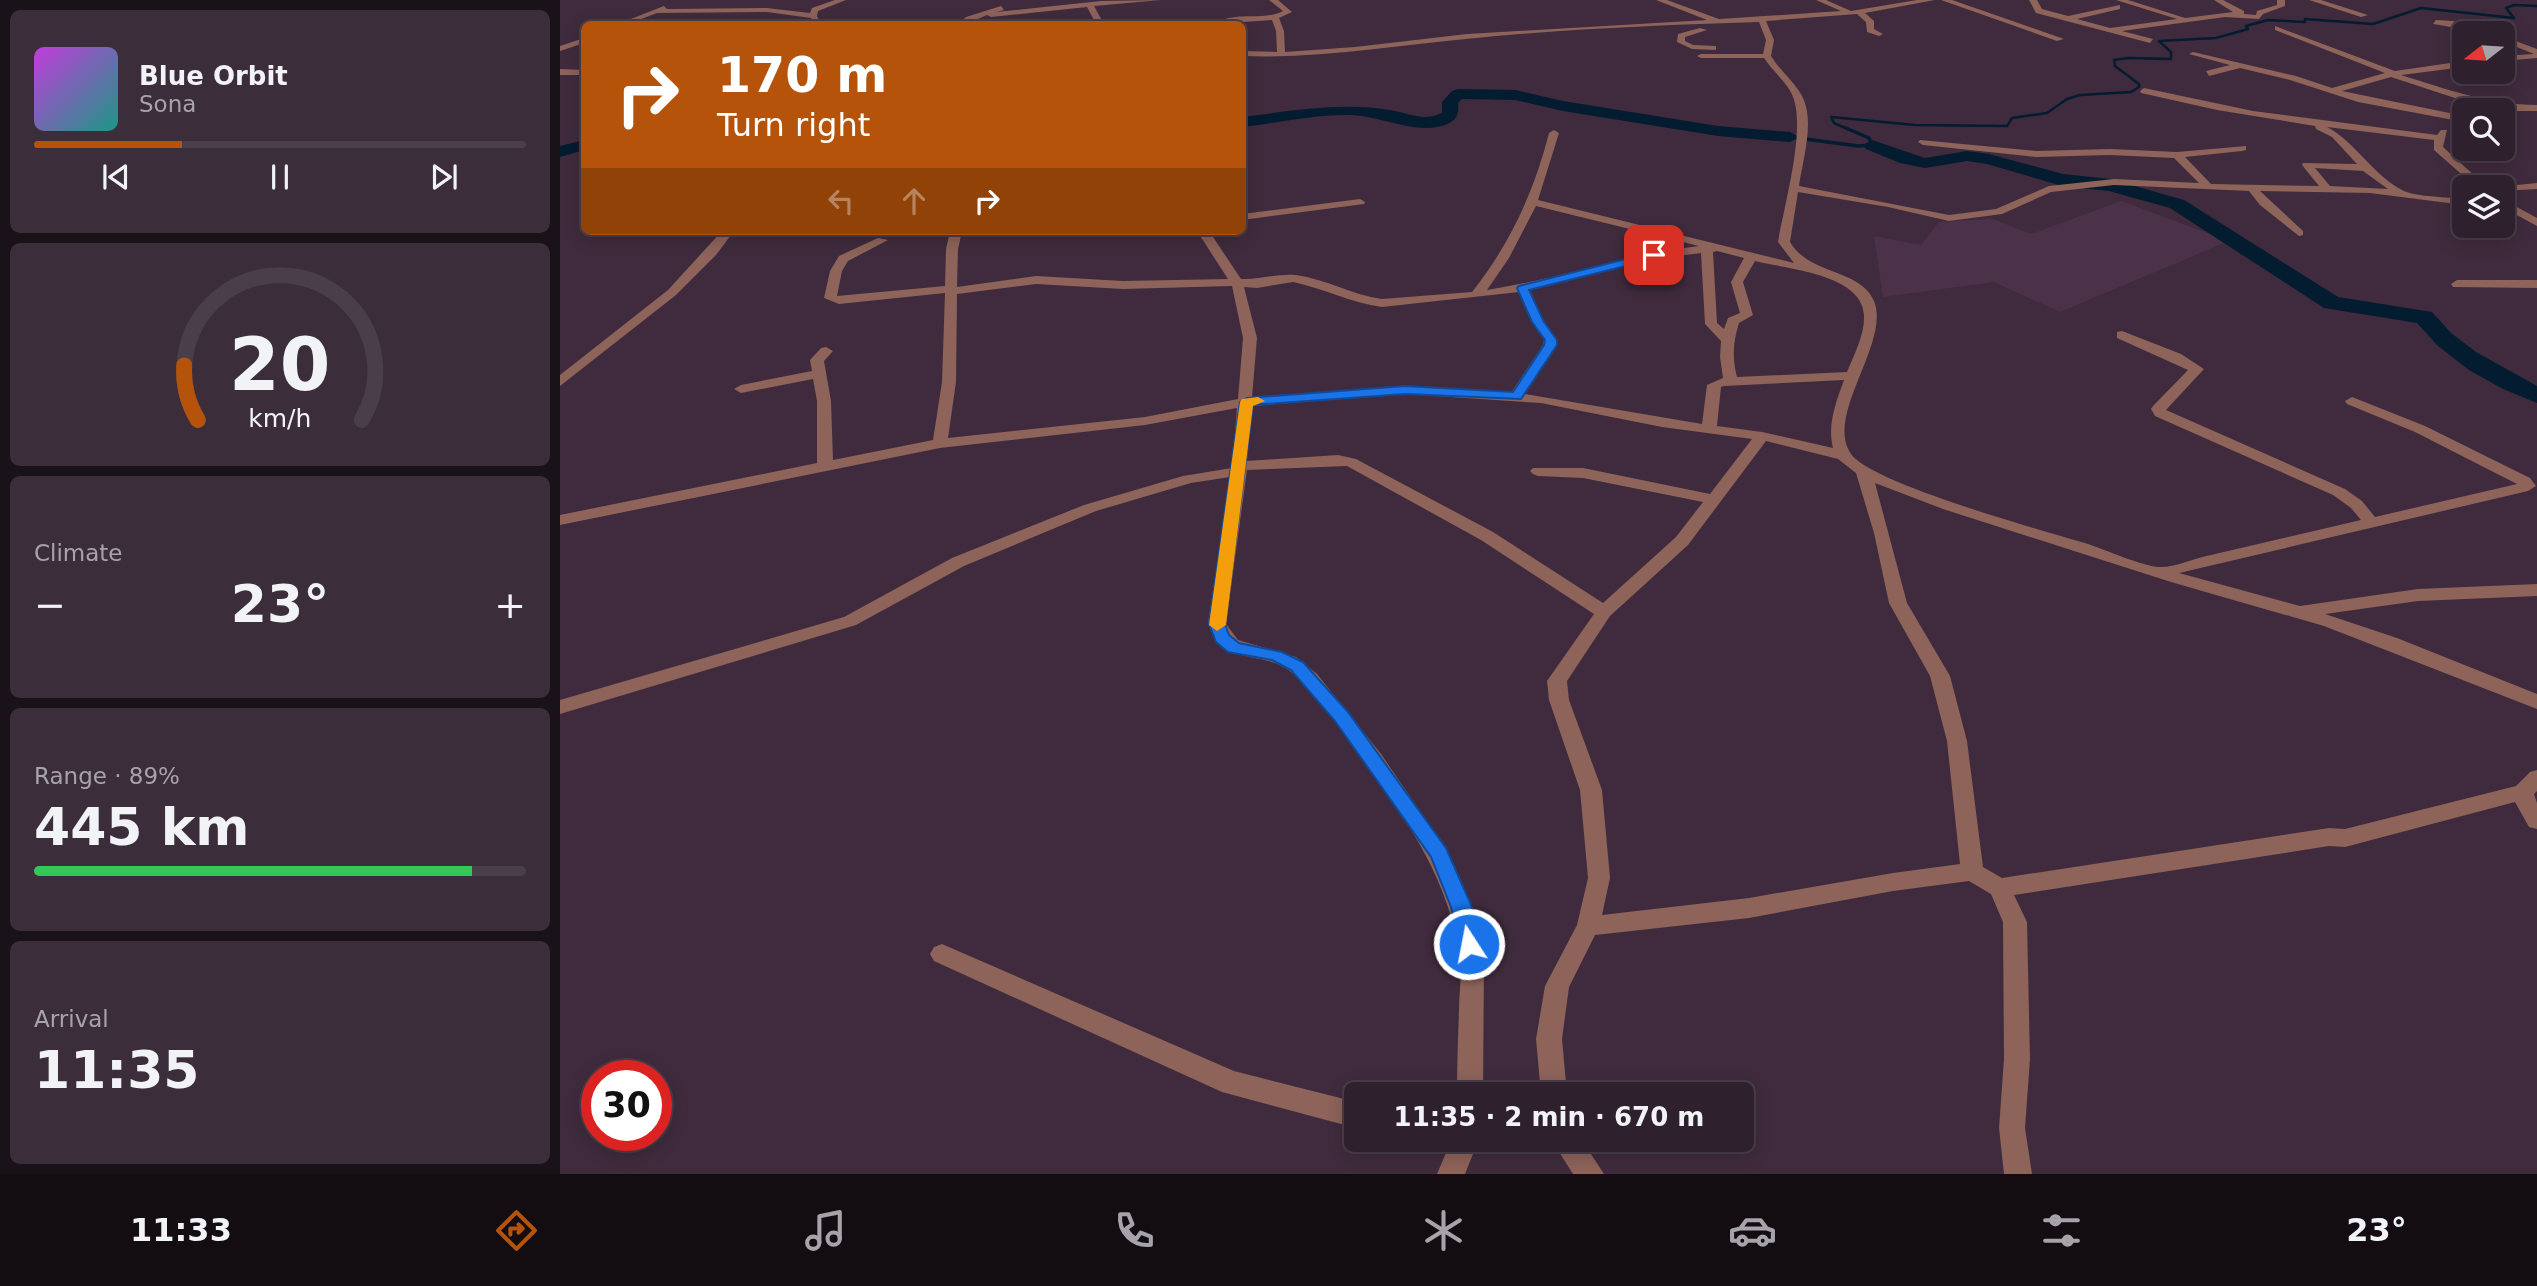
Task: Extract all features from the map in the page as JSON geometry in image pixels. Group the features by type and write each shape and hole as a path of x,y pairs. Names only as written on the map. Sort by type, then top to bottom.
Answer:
{"street":[{"path":"813,16 815,10 842,0"},
{"path":"991,13 1101,1 1157,0"},
{"path":"1232,21 1285,15 1287,9 1273,0"},
{"path":"1660,0 1721,20 1729,26 1694,31 1680,38 1686,46 1713,48"},
{"path":"1820,0 1854,12 1870,21 1870,30 1878,34"},
{"path":"1885,0 1900,6"},
{"path":"1246,53 1281,55 1333,52 1511,32 1762,20 1768,17 1854,12 1931,0"},
{"path":"1945,0 2014,26 2060,39"},
{"path":"2032,0 2039,10 2150,41"},
{"path":"2111,30 2241,13 2218,0"},
{"path":"2225,16 2259,17 2260,13 2281,6 2281,0"},
{"path":"2313,0 2364,15"},
{"path":"630,21 683,1"},
{"path":"966,21 1018,1"},
{"path":"1089,4 1098,21"},
{"path":"2014,26 2066,19 2118,4 2190,21"},
{"path":"2168,14 2181,8"},
{"path":"656,12 783,11 813,16 817,21"},
{"path":"991,13 992,21"},
{"path":"1275,17 1280,31 1281,55"},
{"path":"1762,20 1770,40 1768,56 1797,94 1802,111 1794,188 1784,242 1795,258 1813,270"},
{"path":"2436,22 2452,23"},
{"path":"2278,28 2467,100 2537,108"},
{"path":"560,49 581,44"},
{"path":"2515,44 2537,54"},
{"path":"2193,54 2357,99 2452,117"},
{"path":"2515,57 2537,54"},
{"path":"1694,56 1768,56"},
{"path":"2209,73 2241,66"},
{"path":"2331,91 2393,74 2452,66"},
{"path":"560,72 581,73"},
{"path":"2144,91 2230,110 2310,123 2439,138"},
{"path":"2310,123 2335,135 2366,168 2400,192"},
{"path":"2452,127 2439,138 2438,148 2468,175"},
{"path":"1476,295 1507,254 1534,202 1554,133"},
{"path":"1923,142 2036,154 2110,152 2177,155 2242,148"},
{"path":"2315,165 2317,156 2352,154"},
{"path":"2177,155 2207,186"},
{"path":"2327,189 2307,165 2366,168"},
{"path":"1794,188 1888,204 1949,218 1986,215 2049,189 2095,183 2400,192 2452,200"},
{"path":"2515,187 2537,186"},
{"path":"2252,188 2298,233"},
{"path":"1246,216 1360,202"},
{"path":"1534,202 1593,213 1711,248 1813,270 1860,290 1869,303 1869,328 1852,376 1837,432 1842,455"},
{"path":"2515,212 2537,223"},
{"path":"560,382 704,262 725,235"},
{"path":"940,443 949,382 952,249 955,235"},
{"path":"1206,235 1237,283 1250,338 1247,402 1217,624 1219,631 1222,638 1234,648 1276,656 1297,666 1312,681 1363,744 1439,854 1461,907 1472,962 1470,1082"},
{"path":"882,240 844,257 835,272 834,291 830,299 953,290 1036,280 1123,285 1209,281 1257,284 1282,278 1307,280 1376,303 1476,295 1522,288 1654,255 1711,248"},
{"path":"1711,248 1711,324 1726,339"},
{"path":"1731,381 1724,352 1726,339 1733,321 1747,315 1737,282 1751,257"},
{"path":"2457,284 2537,284"},
{"path":"1516,396 1551,340 1538,322 1522,288"},
{"path":"2122,335 2176,356 2197,369 2158,409 2160,413 2339,492 2356,503 2366,513 2370,522"},
{"path":"825,466 824,401 817,360 826,351"},
{"path":"741,389 819,374"},
{"path":"1709,428 1714,385 1731,381 1852,376"},
{"path":"563,515 940,443 1144,421 1247,402 1405,390 1516,396 1662,423 1762,436 1842,455 1864,472 1951,507 2299,612 2402,647 2537,702"},
{"path":"2160,572 2285,545 2528,485 2420,429 2351,401"},
{"path":"1553,1082 1549,1039 1557,986 1588,926 1599,878 1591,790 1559,700 1557,681 1604,612 1682,541 1762,436"},
{"path":"560,707 850,621 958,562 1090,508 1189,479 1240,468 1351,461 1487,536 1604,612"},
{"path":"1538,471 1592,475 1712,499"},
{"path":"1864,472 1898,603 1940,676 1957,741 1972,872"},
{"path":"2299,612 2418,595 2537,590"},
{"path":"1999,888 2197,856 2329,837 2345,838 2530,785"},
{"path":"2530,785 2524,800 2537,821"},
{"path":"1588,926 1749,908 1893,882 1972,872 1999,888 2015,922 2017,1059 2012,1128 2018,1174"},
{"path":"942,954 1231,1083 1344,1112"},
{"path":"1451,1174 1460,1152"},
{"path":"1572,1152 1590,1174"}],"shaded area":[{"path":"2121,201 2229,241 2060,312 1994,282 1883,297 1874,236 1921,245 1939,222 1993,219 2031,234"}],"waterway":[{"path":"1850,130 1834,123 1831,117 1915,125 2007,126 2012,118 2047,113 2067,99 2080,95 2131,92 2139,87 2139,84 2115,66 2114,60 2171,59 2171,52 2159,41 2216,38 2268,20 2305,22 2305,19 2373,24 2421,8 2514,18 2506,8 2514,5 2537,6"},
{"path":"1246,122 1350,110 1391,115 1419,123 1436,122 1451,115 1450,102 1458,94 1515,95 1563,106 1718,131 1790,137"},
{"path":"1790,137 1858,146 1872,145 1869,138 1846,128"},
{"path":"1872,145 1906,159 1925,163 1967,156 1989,159 2062,180 2110,185 2177,204 2332,303 2424,317 2467,358 2537,395"},
{"path":"560,152 581,146"}],"slow traffic":[{"path":"1217,625 1247,402 1258,401"}],"route":[{"path":"1469,944 1461,907 1439,854 1356,734 1297,666 1276,656 1234,648 1222,638 1217,624 1247,402 1405,390 1516,396 1551,340 1538,322 1522,288 1654,255"}]}
